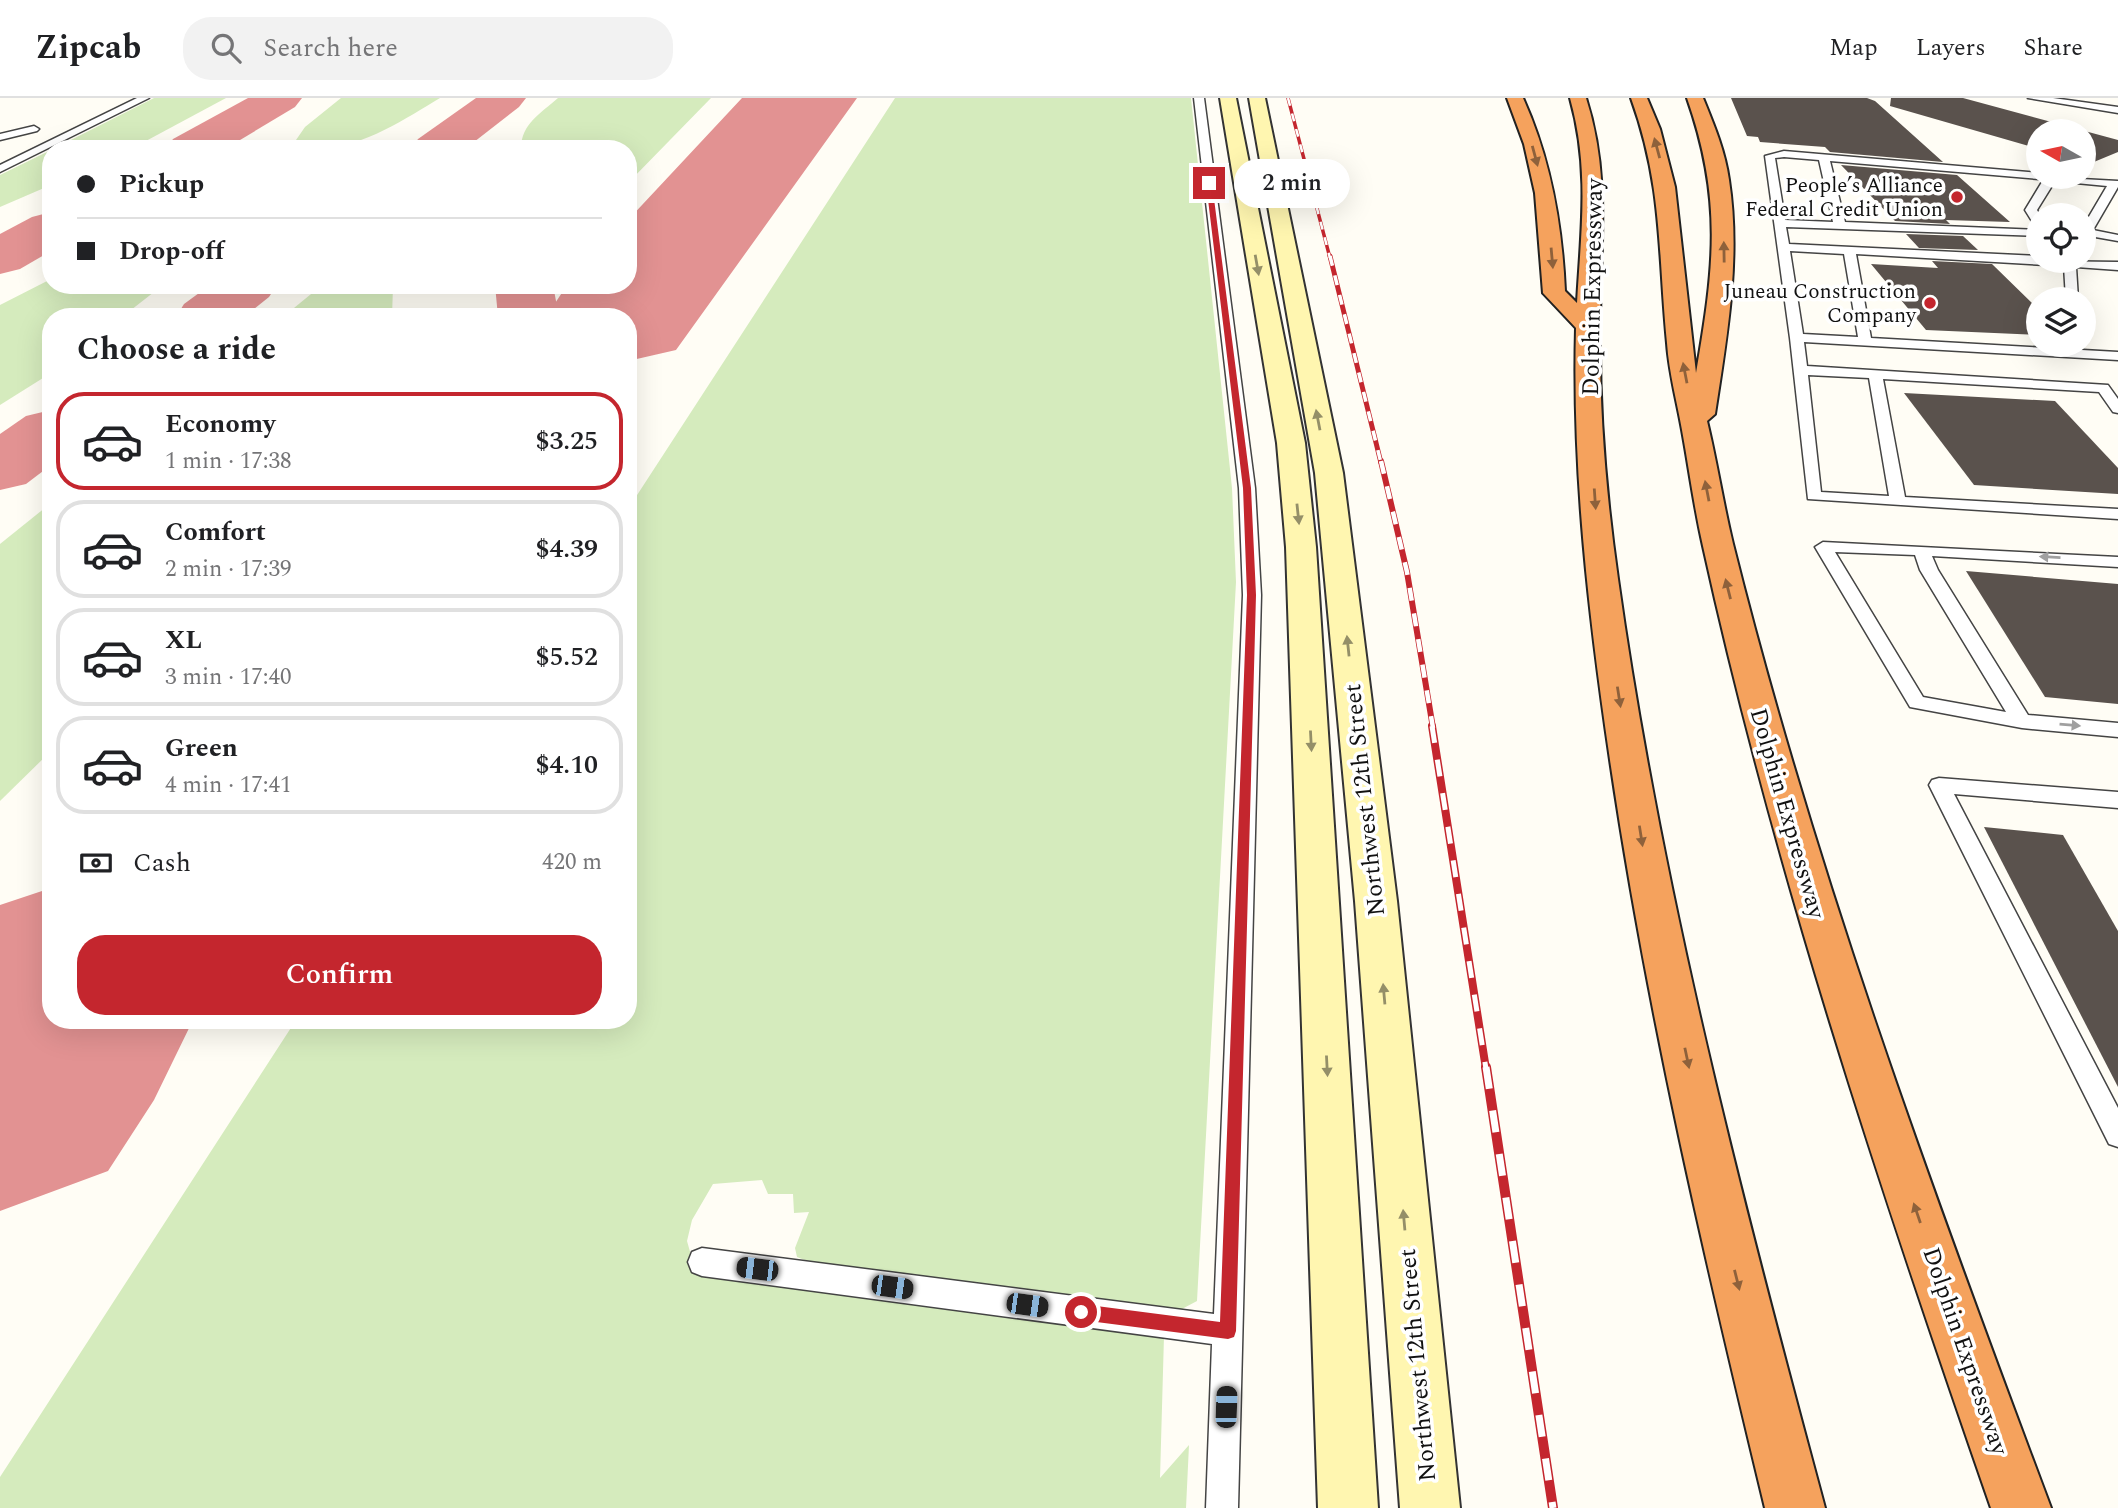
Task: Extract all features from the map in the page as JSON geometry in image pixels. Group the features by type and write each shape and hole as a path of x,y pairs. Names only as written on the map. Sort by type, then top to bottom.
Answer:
{"highway":[{"path":"1514,98 1526,121 1540,173 1550,230 1554,293 1588,327"},
{"name":"Dolphin Expressway","path":"1578,98 1587,125 1595,181 1588,327 1591,456 1602,577 1644,852 1732,1264 1795,1508"},
{"name":"Dolphin Expressway","path":"1639,98 1657,143 1668,190 1678,340 1717,542 1760,721 1796,847 1961,1341 2021,1508"},
{"path":"1695,98 1717,161 1723,197 1725,263 1698,440"}],"main road":[{"name":"Northwest 12th Street","path":"1228,98 1291,443 1301,547 1348,1508"},
{"name":"Northwest 12th Street","path":"1257,98 1329,473 1376,901 1430,1508"}],"lane":[{"path":"59,140 144,98"},
{"path":"1199,98 1240,423 1251,549 1251,620 1222,1508"},
{"path":"2029,100 2054,100 2118,117"},
{"path":"2029,100 2070,114 2087,115 2091,108"},
{"path":"2091,108 2118,110"},
{"path":"0,137 34,129"},
{"path":"0,169 42,148"},
{"path":"2026,175 1784,154 1770,156 1797,338 1814,496 2118,514"},
{"path":"1824,158 1840,226"},
{"path":"2096,181 2116,183 2096,215"},
{"path":"1781,223 2026,233"},
{"path":"2096,234 2118,238"},
{"path":"1784,247 2026,259"},
{"path":"1850,252 1865,341"},
{"path":"2096,265 2118,266"},
{"path":"1797,338 2026,347"},
{"path":"2096,351 2118,356"},
{"path":"1801,370 2118,389"},
{"path":"1875,375 1898,500"},
{"path":"2102,388 2118,409"},
{"path":"2118,562 1823,547 1916,702 2022,721 2118,730"},
{"path":"1922,550 1929,570 2022,721"},
{"path":"2118,800 1939,785 2118,1135"},
{"path":"702,1262 1228,1331"}],"green space":[{"path":"154,98 226,98 148,140 71,140"},
{"path":"341,98 440,98 391,127 362,140 296,140 305,127"},
{"path":"558,98 711,98 637,174 637,140 522,140 528,126"},
{"path":"895,98 1191,98 1232,488 1236,582 1197,1301 1180,1310 1165,1312 807,1261 797,1257 795,1248 809,1212 794,1213 793,1194 768,1194 762,1180 713,1184 692,1220 687,1241 696,1273 1164,1336 1160,1478 1189,1445 1186,1508 0,1508 0,1477 290,1029 637,1029 637,495"},
{"path":"42,154 42,189 0,207 0,175"},
{"path":"42,284 42,294 151,294 134,308 42,308 42,379 0,405 0,305"},
{"path":"311,294 393,294 392,308 294,308"},
{"path":"42,510 42,760 0,801 0,544"}],"building":[{"path":"1731,98 1867,98 1875,101 1943,162 1830,152 1825,147 1760,142 1758,137 1747,136"},
{"path":"1891,98 1963,98 2040,119 2026,119 2026,145 1890,106"},
{"path":"2096,134 2118,140 2118,152 2096,161"},
{"path":"1841,165 1957,175 2010,222 1946,220 1950,224 1895,221"},
{"path":"1906,234 1963,236 1978,250 1919,248"},
{"path":"1932,261 1992,264 2026,297 2026,334 1926,330 1871,264 1938,268"},
{"path":"1904,393 2055,401 2118,468 2118,494 1974,485"},
{"path":"1966,571 2118,584 2118,704 2045,697"},
{"path":"1984,827 2063,835 2118,931 2118,1087"}],"taxiway":[{"path":"206,140 280,98"},
{"path":"447,140 504,98"},
{"path":"637,230 688,215 726,191"},
{"path":"0,257 42,233"},
{"path":"218,308 236,294"},
{"path":"525,294 528,308"},
{"path":"0,468 42,438"}],"runway":[{"path":"629,308 802,98"},
{"path":"0,1075 42,1023"}],"railway":[{"path":"1288,98 1330,258"},
{"path":"1330,256 1381,463"},
{"path":"1381,461 1407,572 1433,728"},
{"path":"1432,726 1486,1069"},
{"path":"1486,1067 1553,1508"}],"place":[{"name":"People’s Alliance Federal Credit Union","path":"1957,197"},
{"name":"Juneau Construction Company","path":"1930,303"}],"route":[{"path":"1081,1312 1228,1331 1252,595 1247,488 1209,183"}]}
